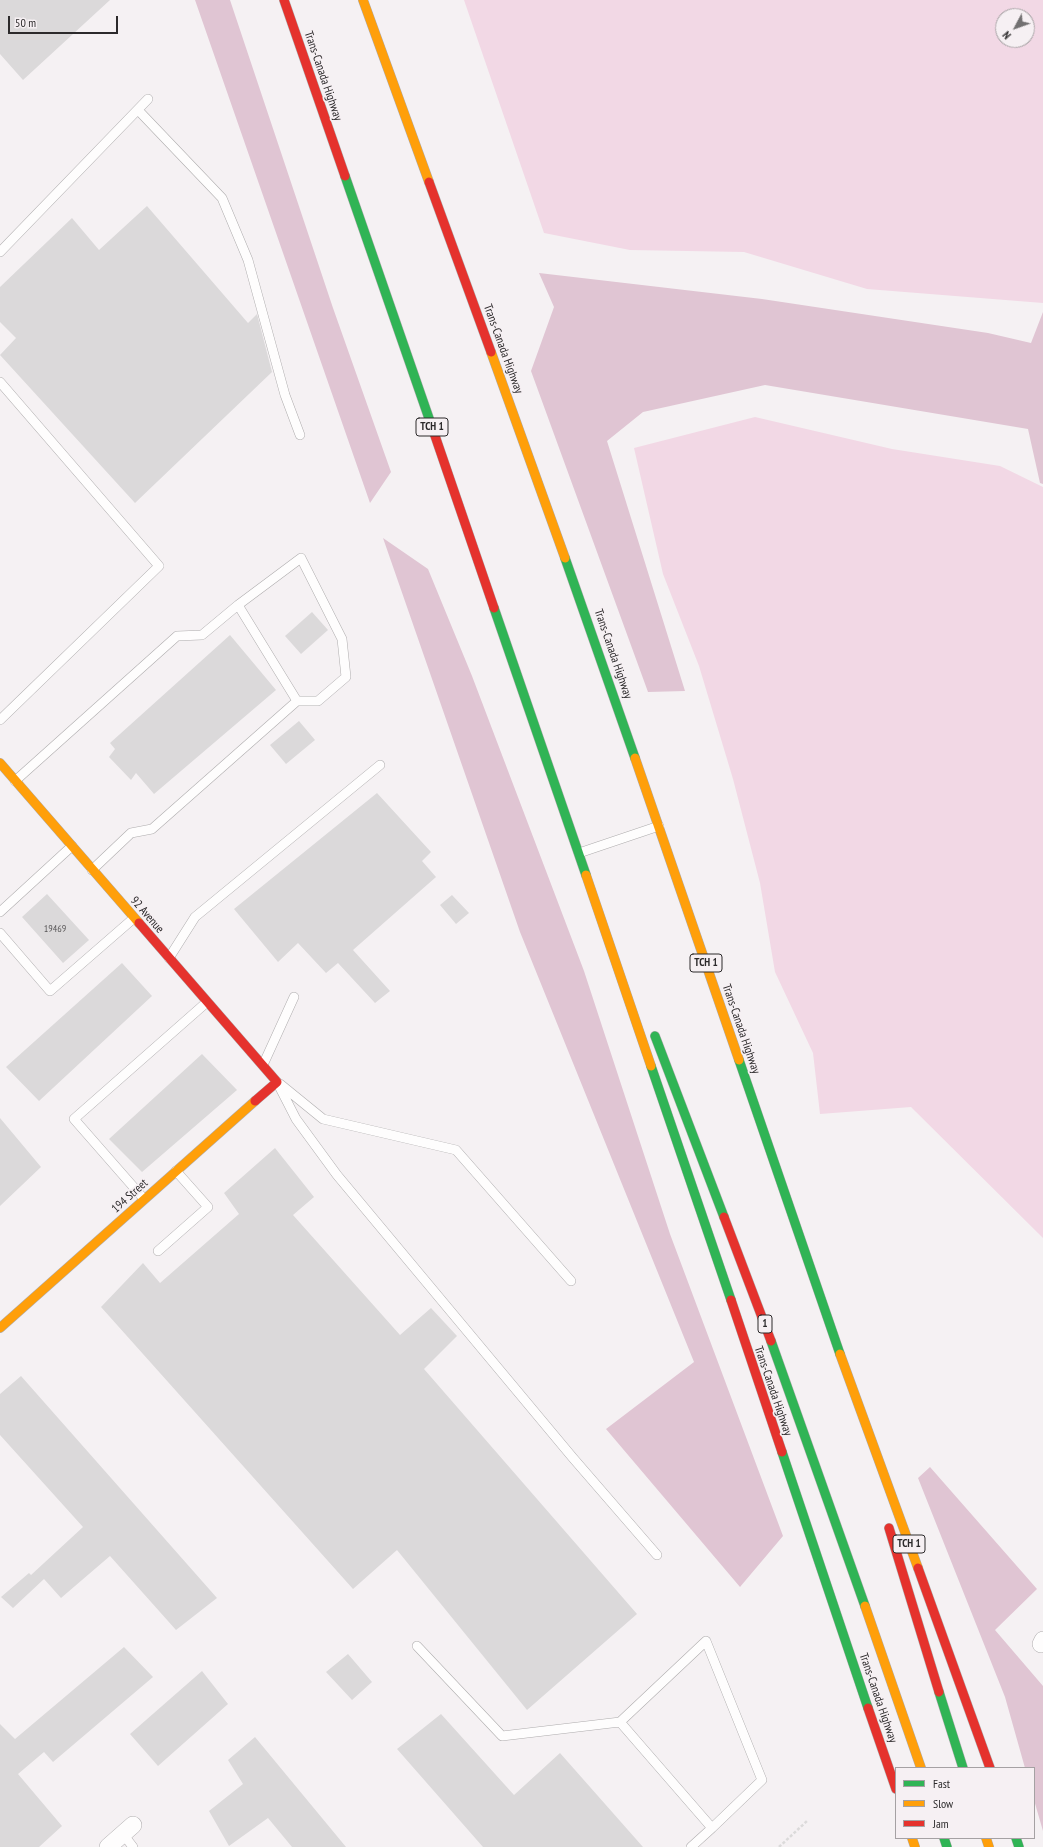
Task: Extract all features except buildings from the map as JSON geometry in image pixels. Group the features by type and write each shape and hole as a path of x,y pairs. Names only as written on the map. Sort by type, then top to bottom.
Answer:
{"main road":[{"name":"Trans-Canada Highway","path":"284,0 579,853 895,1786"},
{"name":"Trans-Canada Highway","path":"363,0 583,606 660,826 828,1320 990,1767"},
{"name":"92 Avenue","path":"0,763 277,1082"},
{"name":"Trans-Canada Highway","path":"590,886 637,996"},
{"name":"Trans-Canada Highway","path":"650,1025 666,1061 775,1351 885,1661 921,1767"},
{"name":"194 Street","path":"0,1328 277,1082"},
{"name":"Trans-Canada Highway","path":"828,1320 870,1464"},
{"path":"886,1518 924,1647 963,1767"}],"street":[{"path":"108,1847 130,1835"}],"lane":[{"path":"0,252 148,99"},
{"path":"138,110 222,198 248,260 285,395 300,435"},
{"path":"0,382 159,566 0,720"},
{"path":"15,781 177,636 202,635 238,605 300,558 342,639 346,677 318,701 297,701 152,829 131,833 92,870"},
{"path":"238,605 297,701"},
{"path":"169,958 195,917 380,765"},
{"path":"579,853 660,826"},
{"path":"0,912 72,846"},
{"path":"0,933 50,991 134,918"},
{"path":"263,1066 294,997"},
{"path":"144,1200 74,1119 207,1002"},
{"path":"277,1082 323,1119 456,1150 571,1281"},
{"path":"277,1082 296,1119 337,1175 573,1458 657,1555"},
{"path":"158,1250 208,1207 176,1171"},
{"path":"417,1646 502,1736 620,1722 706,1641 762,1780 691,1847"},
{"path":"620,1722 712,1828"}],"path":[{"path":"779,1847 807,1821"}],"shaded area":[{"path":"195,0 230,0 333,308 391,472 370,503"},
{"path":"464,0 1043,0 1043,303 867,289 744,252 630,250 544,233"},
{"path":"539,273 762,299 988,333 1031,343 1043,312 1043,484 1040,483 1028,429 765,385 643,412 607,441 685,691 648,692 531,371 554,307"},
{"path":"755,417 892,449 1000,466 1043,487 1043,1238 911,1107 820,1114 813,1053 775,972 760,883 733,779 699,666 663,574 634,448"},
{"path":"383,538 428,569 472,676 584,971 670,1234 783,1536 740,1587 606,1429 694,1362 520,932"},
{"path":"930,1467 1037,1589 995,1630 1043,1686 1043,1831 1035,1803 1035,1767 1025,1767 1005,1697 918,1478"}],"traffic: fast":[{"path":"345,176 432,427"},
{"path":"565,558 635,758"},
{"path":"494,608 586,875"},
{"path":"655,1036 724,1217"},
{"path":"739,1060 840,1354"},
{"path":"651,1066 731,1300"},
{"path":"771,1341 865,1606"},
{"path":"782,1452 868,1708"},
{"path":"939,1692 963,1767"},
{"path":"944,1839 947,1847"},
{"path":"1016,1839 1019,1847"}],"traffic: slow":[{"path":"363,0 429,182"},
{"path":"491,352 565,558"},
{"path":"635,758 739,1060"},
{"path":"0,763 139,923"},
{"path":"586,875 651,1066"},
{"path":"0,1328 255,1101"},
{"path":"840,1354 918,1568"},
{"path":"865,1606 921,1767"},
{"path":"912,1839 915,1847"},
{"path":"986,1839 989,1847"}],"traffic: jam":[{"path":"284,0 345,176"},
{"path":"429,182 491,352"},
{"path":"432,427 494,608"},
{"path":"139,923 277,1082 255,1101"},
{"path":"724,1217 771,1341"},
{"path":"731,1300 782,1452"},
{"path":"889,1528 939,1692"},
{"path":"918,1568 990,1767"},
{"path":"868,1708 895,1786"}]}
